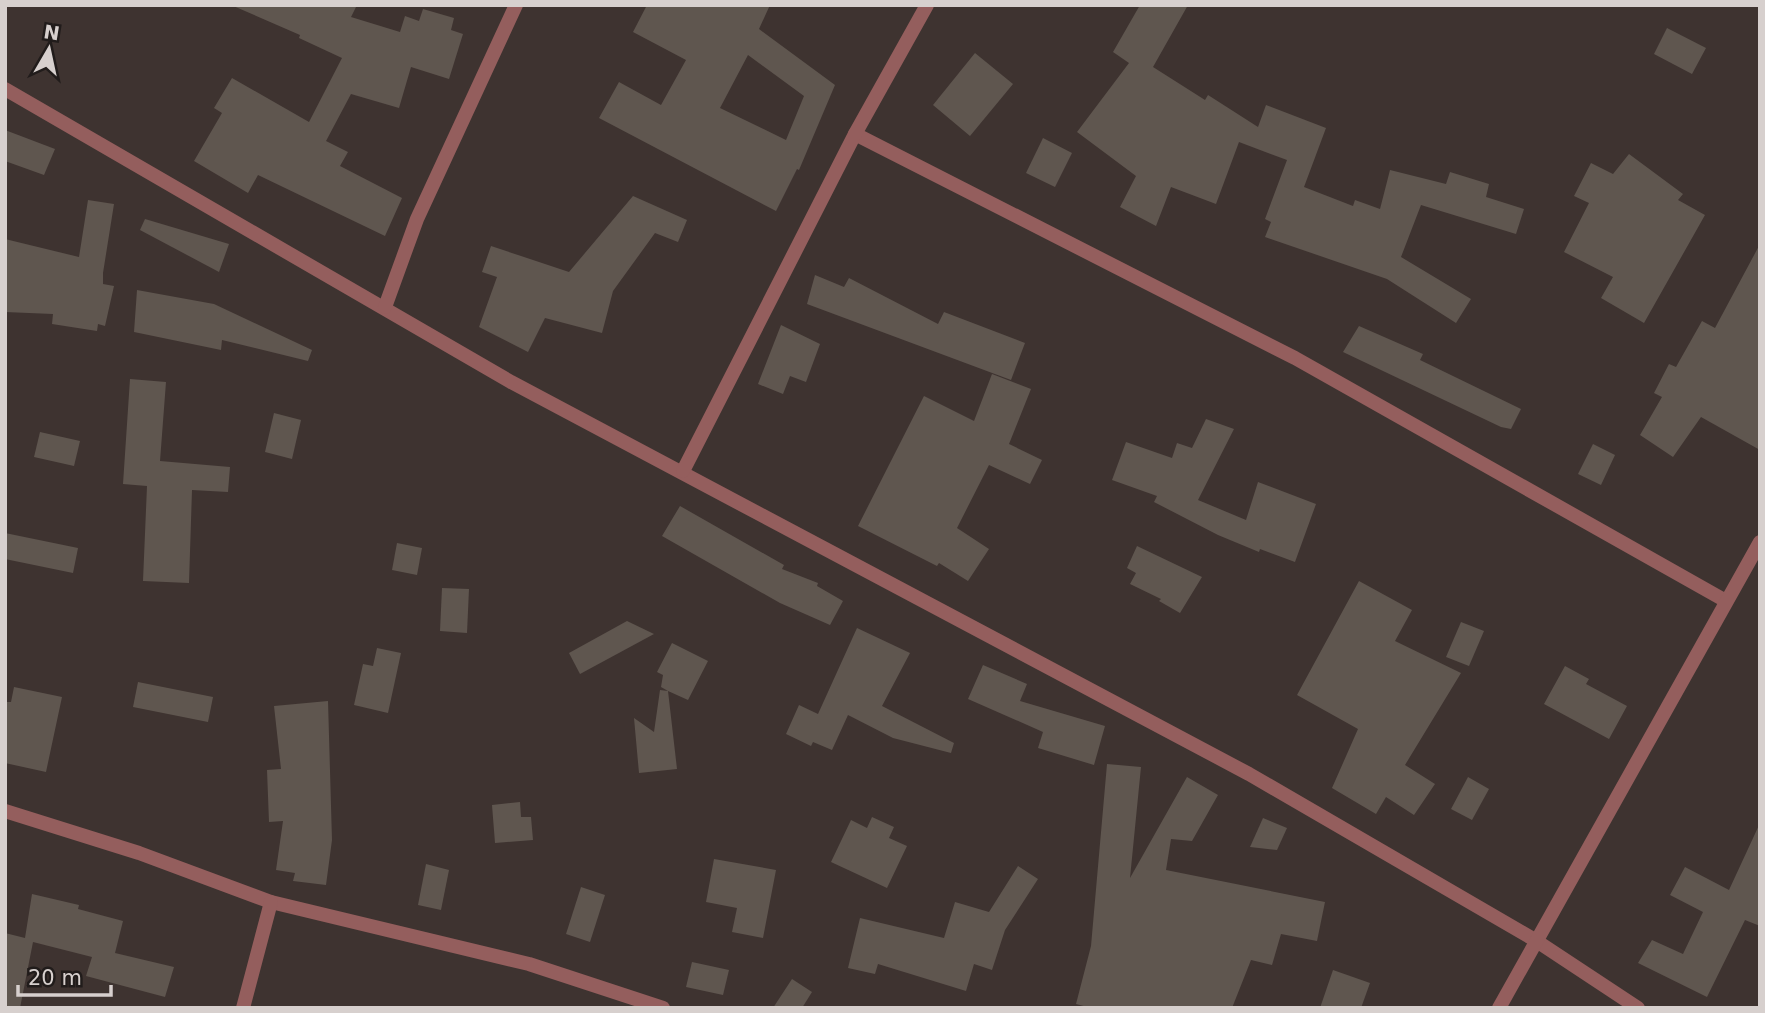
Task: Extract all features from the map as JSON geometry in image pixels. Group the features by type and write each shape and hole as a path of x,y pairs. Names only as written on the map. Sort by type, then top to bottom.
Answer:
{"street":[{"path":"385,307 417,219 516,5"},
{"path":"683,471 855,134 927,5"},
{"path":"5,89 511,382 1249,774 1535,940 1638,1008"},
{"path":"855,134 1295,358 1726,601"},
{"path":"1499,1008 1760,542"},
{"path":"5,811 139,853 271,902 529,964 663,1008"},
{"path":"243,1008 271,902"}],"building":[{"path":"231,5 357,5 351,17 400,32 405,16 419,21 423,9 454,18 451,30 463,34 449,79 411,67 399,108 351,94 326,141 348,152 340,166 402,198 385,236 258,175 248,193 194,161 222,113 214,108 232,78 309,122 342,58 299,38 300,35"},
{"path":"647,5 770,5 759,29 835,85 799,170 797,169 776,211 599,118 619,82 661,105 686,60 633,32","holes":["748,55 804,96 786,140 720,108"]},
{"path":"1140,5 1188,5 1153,67 1205,100 1208,95 1258,127 1266,105 1326,128 1304,187 1353,206 1355,200 1380,209 1390,170 1446,184 1450,172 1489,184 1486,197 1524,209 1516,234 1421,205 1401,257 1471,299 1456,323 1387,279 1265,237 1271,222 1265,219 1287,160 1239,142 1216,204 1171,187 1156,226 1120,207 1136,176 1077,132 1129,63 1113,52"},
{"path":"1667,28 1706,48 1692,74 1654,54"},
{"path":"975,53 1013,84 970,136 933,105"},
{"path":"5,130 55,149 44,175 5,161"},
{"path":"1043,138 1072,153 1055,187 1026,173"},
{"path":"1629,154 1683,194 1678,200 1705,215 1644,323 1601,298 1613,277 1564,252 1589,203 1574,196 1591,163 1613,174"},
{"path":"633,196 687,220 678,242 655,233 613,291 602,333 545,318 528,352 479,327 497,277 482,272 491,246 569,272"},
{"path":"88,200 114,204 103,284 114,286 105,326 98,324 97,331 52,324 53,314 5,312 5,239 79,257"},
{"path":"145,219 229,244 219,272 140,230"},
{"path":"1760,244 1760,450 1701,417 1673,457 1640,435 1662,397 1654,393 1669,364 1676,367 1702,321 1715,328"},
{"path":"815,275 844,287 849,278 938,324 944,312 1025,343 1011,380 807,304"},
{"path":"137,290 214,304 312,350 308,361 222,340 221,350 134,332"},
{"path":"781,325 820,344 806,382 790,376 783,394 758,384"},
{"path":"1359,326 1423,354 1420,360 1521,409 1511,429 1501,427 1343,352"},
{"path":"992,374 1031,389 1009,444 1042,460 1030,484 989,465 957,528 989,549 968,581 939,563 937,566 858,526 924,396 974,421"},
{"path":"130,379 166,382 160,461 230,467 228,492 192,490 189,583 143,581 147,486 123,484"},
{"path":"274,413 301,420 292,459 265,452"},
{"path":"1206,419 1234,429 1198,500 1246,520 1258,482 1316,504 1295,562 1260,549 1259,552 1218,535 1154,502 1157,496 1112,480 1126,442 1172,458 1177,443 1192,448"},
{"path":"40,432 80,441 74,466 34,457"},
{"path":"1593,444 1615,455 1601,485 1578,474"},
{"path":"680,506 784,565 782,569 818,583 817,586 843,601 830,625 780,603 662,536"},
{"path":"5,533 78,548 73,573 5,559"},
{"path":"397,543 422,548 417,575 392,570"},
{"path":"1137,546 1202,577 1180,613 1159,601 1161,599 1130,584 1136,573 1127,568"},
{"path":"1359,581 1412,610 1395,641 1461,673 1405,765 1435,784 1414,815 1386,797 1376,814 1332,788 1358,729 1297,695"},
{"path":"442,588 469,589 467,633 440,631"},
{"path":"627,621 654,634 580,674 569,653"},
{"path":"1461,622 1484,631 1469,666 1446,657"},
{"path":"857,628 910,653 882,706 954,743 951,753 893,738 848,715 832,750 813,742 811,746 786,734 799,705 818,714"},
{"path":"672,643 708,661 688,700 661,687 663,675 657,672"},
{"path":"377,648 401,653 388,713 354,705 363,664 373,666"},
{"path":"983,665 1027,684 1020,701 1105,726 1094,765 1038,748 1043,732 968,699"},
{"path":"1565,666 1589,679 1586,684 1627,706 1609,739 1544,704"},
{"path":"138,682 213,697 208,722 133,707"},
{"path":"14,687 62,697 46,772 5,763 5,702 11,702"},
{"path":"660,690 668,691 677,769 639,773 634,718 654,732"},
{"path":"328,701 332,840 326,885 293,881 295,873 276,870 283,821 269,822 267,770 281,769 274,706"},
{"path":"1107,764 1141,767 1130,878 1187,777 1218,795 1192,841 1171,839 1166,870 1325,902 1317,941 1281,934 1272,965 1251,960 1232,1008 1091,1008 1076,1004 1091,946"},
{"path":"1468,777 1489,789 1472,820 1451,809"},
{"path":"520,802 521,817 531,817 533,840 495,843 492,805"},
{"path":"872,817 894,827 889,838 907,846 887,888 831,862 851,820 867,828"},
{"path":"1263,818 1287,828 1277,850 1250,847"},
{"path":"1760,823 1760,926 1745,920 1707,997 1638,963 1652,940 1683,954 1703,912 1670,895 1685,867 1729,890"},
{"path":"714,859 776,870 763,938 732,932 737,908 706,902"},
{"path":"426,864 449,870 441,910 418,905"},
{"path":"1018,866 1038,879 1005,930 992,970 974,964 966,991 878,964 875,974 848,968 860,918 944,938 955,902 989,912"},
{"path":"581,887 605,895 590,942 566,934"},
{"path":"32,894 79,905 78,909 123,921 115,953 174,967 165,997 86,976 92,957 33,942 20,1008 5,1008 5,933 25,938"},
{"path":"692,962 729,970 723,995 686,987"},
{"path":"1333,970 1370,983 1361,1008 1320,1008"},
{"path":"792,979 812,992 802,1008 773,1008"}]}
